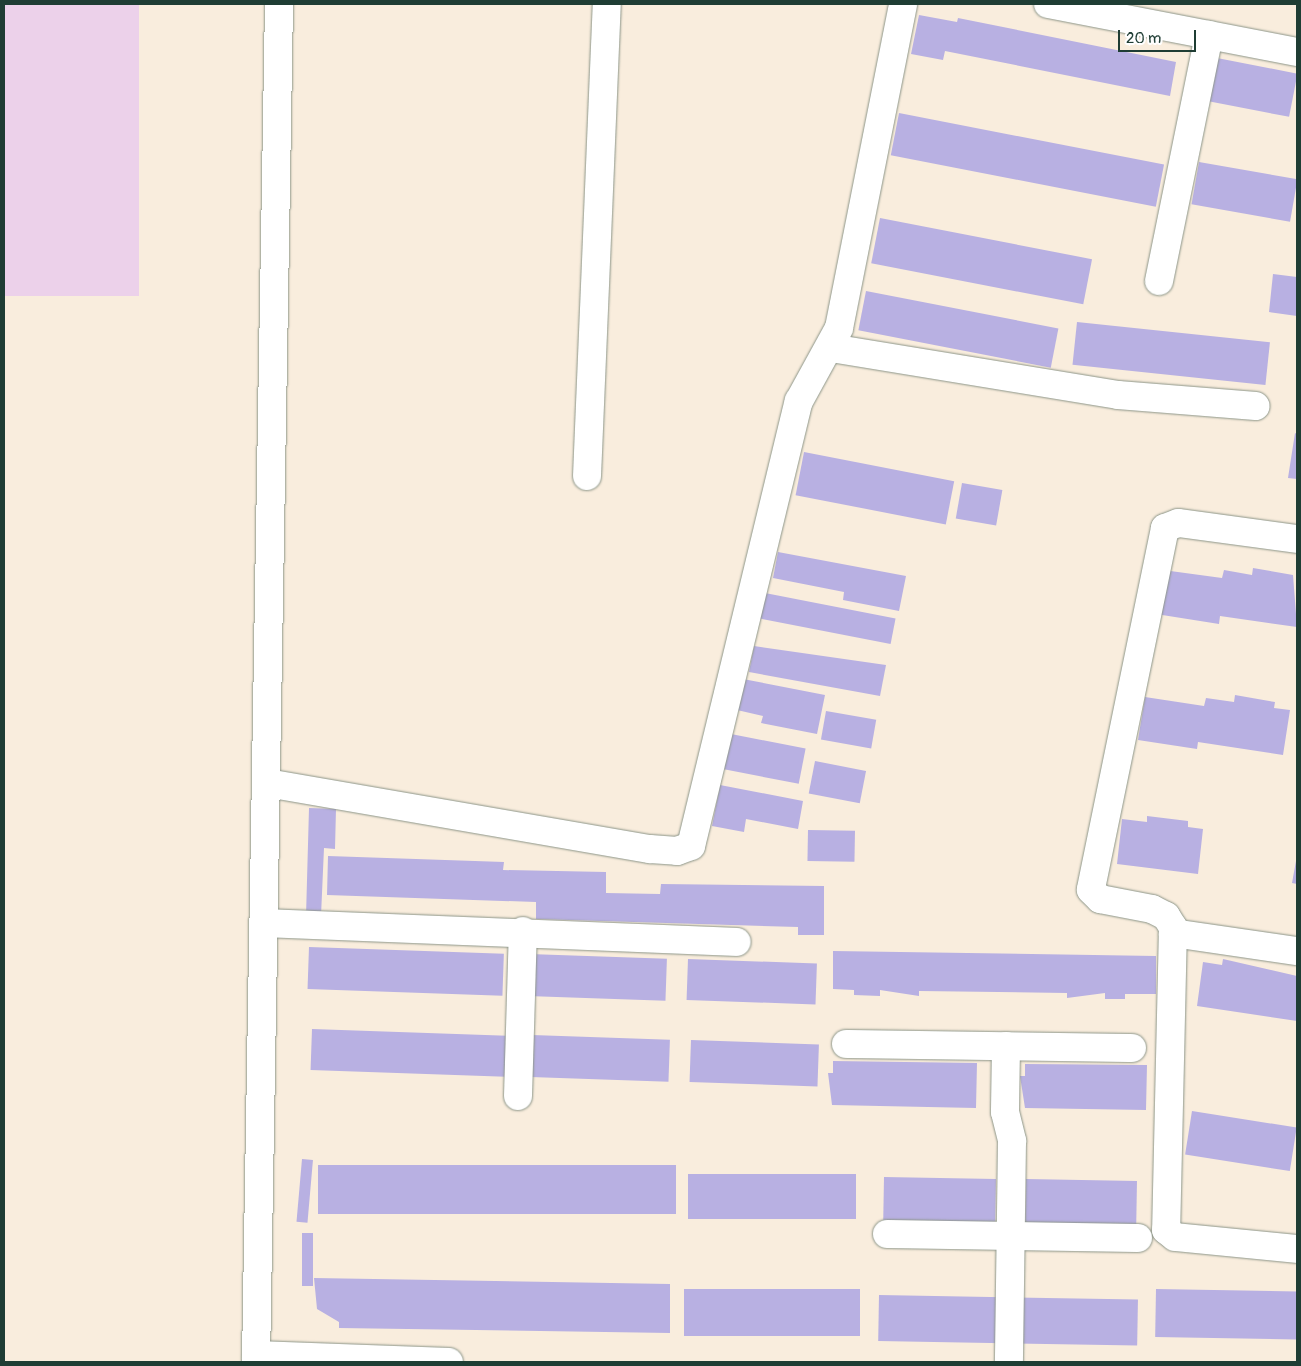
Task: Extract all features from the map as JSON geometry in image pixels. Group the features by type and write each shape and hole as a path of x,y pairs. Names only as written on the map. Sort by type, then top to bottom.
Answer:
{"street":[{"path":"279,4 265,923 256,1359 449,1362"},
{"path":"587,476 607,4"},
{"path":"267,783 650,849 677,850 691,846 799,401 831,348 839,328 902,4"},
{"path":"1048,4 1297,52"},
{"path":"1159,281 1209,35"},
{"path":"831,348 1118,395 1256,406"},
{"path":"1297,538 1178,523 1165,528 1161,539 1091,890 1100,899 1166,916 1173,933 1166,1230 1175,1237 1297,1249"},
{"path":"265,923 523,931 737,942"},
{"path":"518,1096 523,931"},
{"path":"1173,933 1297,951"},
{"path":"846,1044 1132,1048"},
{"path":"1006,1046 1005,1112 1012,1141 1009,1362"},
{"path":"887,1234 1138,1238"}],"shaded area":[{"path":"4,4 139,4 139,296 4,296"}],"building":[{"path":"919,15 957,22 958,18 1176,62 1170,96 945,51 943,60 911,54"},
{"path":"1217,58 1297,74 1289,117 1209,101"},
{"path":"899,113 1164,165 1156,207 891,155"},
{"path":"1199,162 1297,179 1290,222 1192,204"},
{"path":"880,218 1092,259 1083,304 871,263"},
{"path":"1273,274 1297,277 1297,316 1269,312"},
{"path":"866,291 1058,328 1051,368 858,330"},
{"path":"1077,322 1270,342 1265,385 1073,365"},
{"path":"1295,433 1297,434 1297,479 1288,478"},
{"path":"804,452 954,481 946,524 796,495"},
{"path":"962,483 1002,490 996,526 956,518"},
{"path":"778,552 906,576 899,611 843,600 844,592 773,578"},
{"path":"1253,568 1293,575 1297,627 1220,616 1219,624 1156,614 1163,570 1222,578 1224,570 1252,575"},
{"path":"765,593 896,618 891,644 760,619"},
{"path":"754,646 886,665 880,696 749,672"},
{"path":"743,679 825,695 817,734 761,723 763,716 737,710"},
{"path":"1235,695 1275,702 1274,708 1290,710 1283,755 1198,742 1197,749 1138,740 1145,697 1204,706 1206,698 1234,702"},
{"path":"826,711 876,720 871,748 821,740"},
{"path":"731,734 806,749 799,784 724,769"},
{"path":"815,761 866,771 860,803 809,793"},
{"path":"720,785 803,801 798,829 746,819 744,832 712,826"},
{"path":"309,808 336,809 335,849 324,848 321,916 306,916"},
{"path":"1147,816 1188,821 1188,827 1203,829 1198,874 1117,864 1122,819 1147,822"},
{"path":"808,830 855,831 854,862 807,861"},
{"path":"328,856 504,862 503,870 606,872 606,893 660,894 661,884 824,886 824,935 798,935 798,927 536,919 536,902 327,895"},
{"path":"1297,862 1297,884 1292,883"},
{"path":"309,947 504,954 502,996 308,989"},
{"path":"833,951 1156,956 1156,994 1125,994 1125,999 1105,999 1105,993 1067,998 1067,993 919,991 919,996 880,990 880,996 854,995 854,990 833,989"},
{"path":"529,954 667,959 665,1001 528,996"},
{"path":"688,959 817,964 815,1004 687,1000"},
{"path":"1223,959 1297,976 1297,1021 1197,1006 1203,962 1222,965"},
{"path":"312,1029 507,1036 505,1077 311,1070"},
{"path":"532,1035 670,1040 668,1082 531,1077"},
{"path":"691,1040 819,1044 817,1086 690,1082"},
{"path":"833,1061 977,1063 976,1108 832,1105 828,1073 833,1073"},
{"path":"1025,1064 1147,1065 1146,1110 1025,1108 1020,1076 1025,1076"},
{"path":"1192,1111 1297,1128 1290,1171 1185,1154"},
{"path":"302,1159 313,1160 307,1223 297,1222"},
{"path":"318,1165 676,1165 676,1214 318,1214"},
{"path":"688,1174 856,1174 856,1219 688,1219"},
{"path":"884,1177 996,1179 995,1223 883,1221"},
{"path":"1026,1179 1137,1181 1136,1225 1025,1223"},
{"path":"302,1233 313,1233 313,1286 302,1286"},
{"path":"314,1278 670,1284 670,1333 339,1328 339,1322 317,1309"},
{"path":"684,1289 860,1289 860,1336 684,1336"},
{"path":"1156,1289 1297,1291 1296,1339 1155,1337"},
{"path":"879,1295 1138,1300 1137,1346 878,1341"}]}
